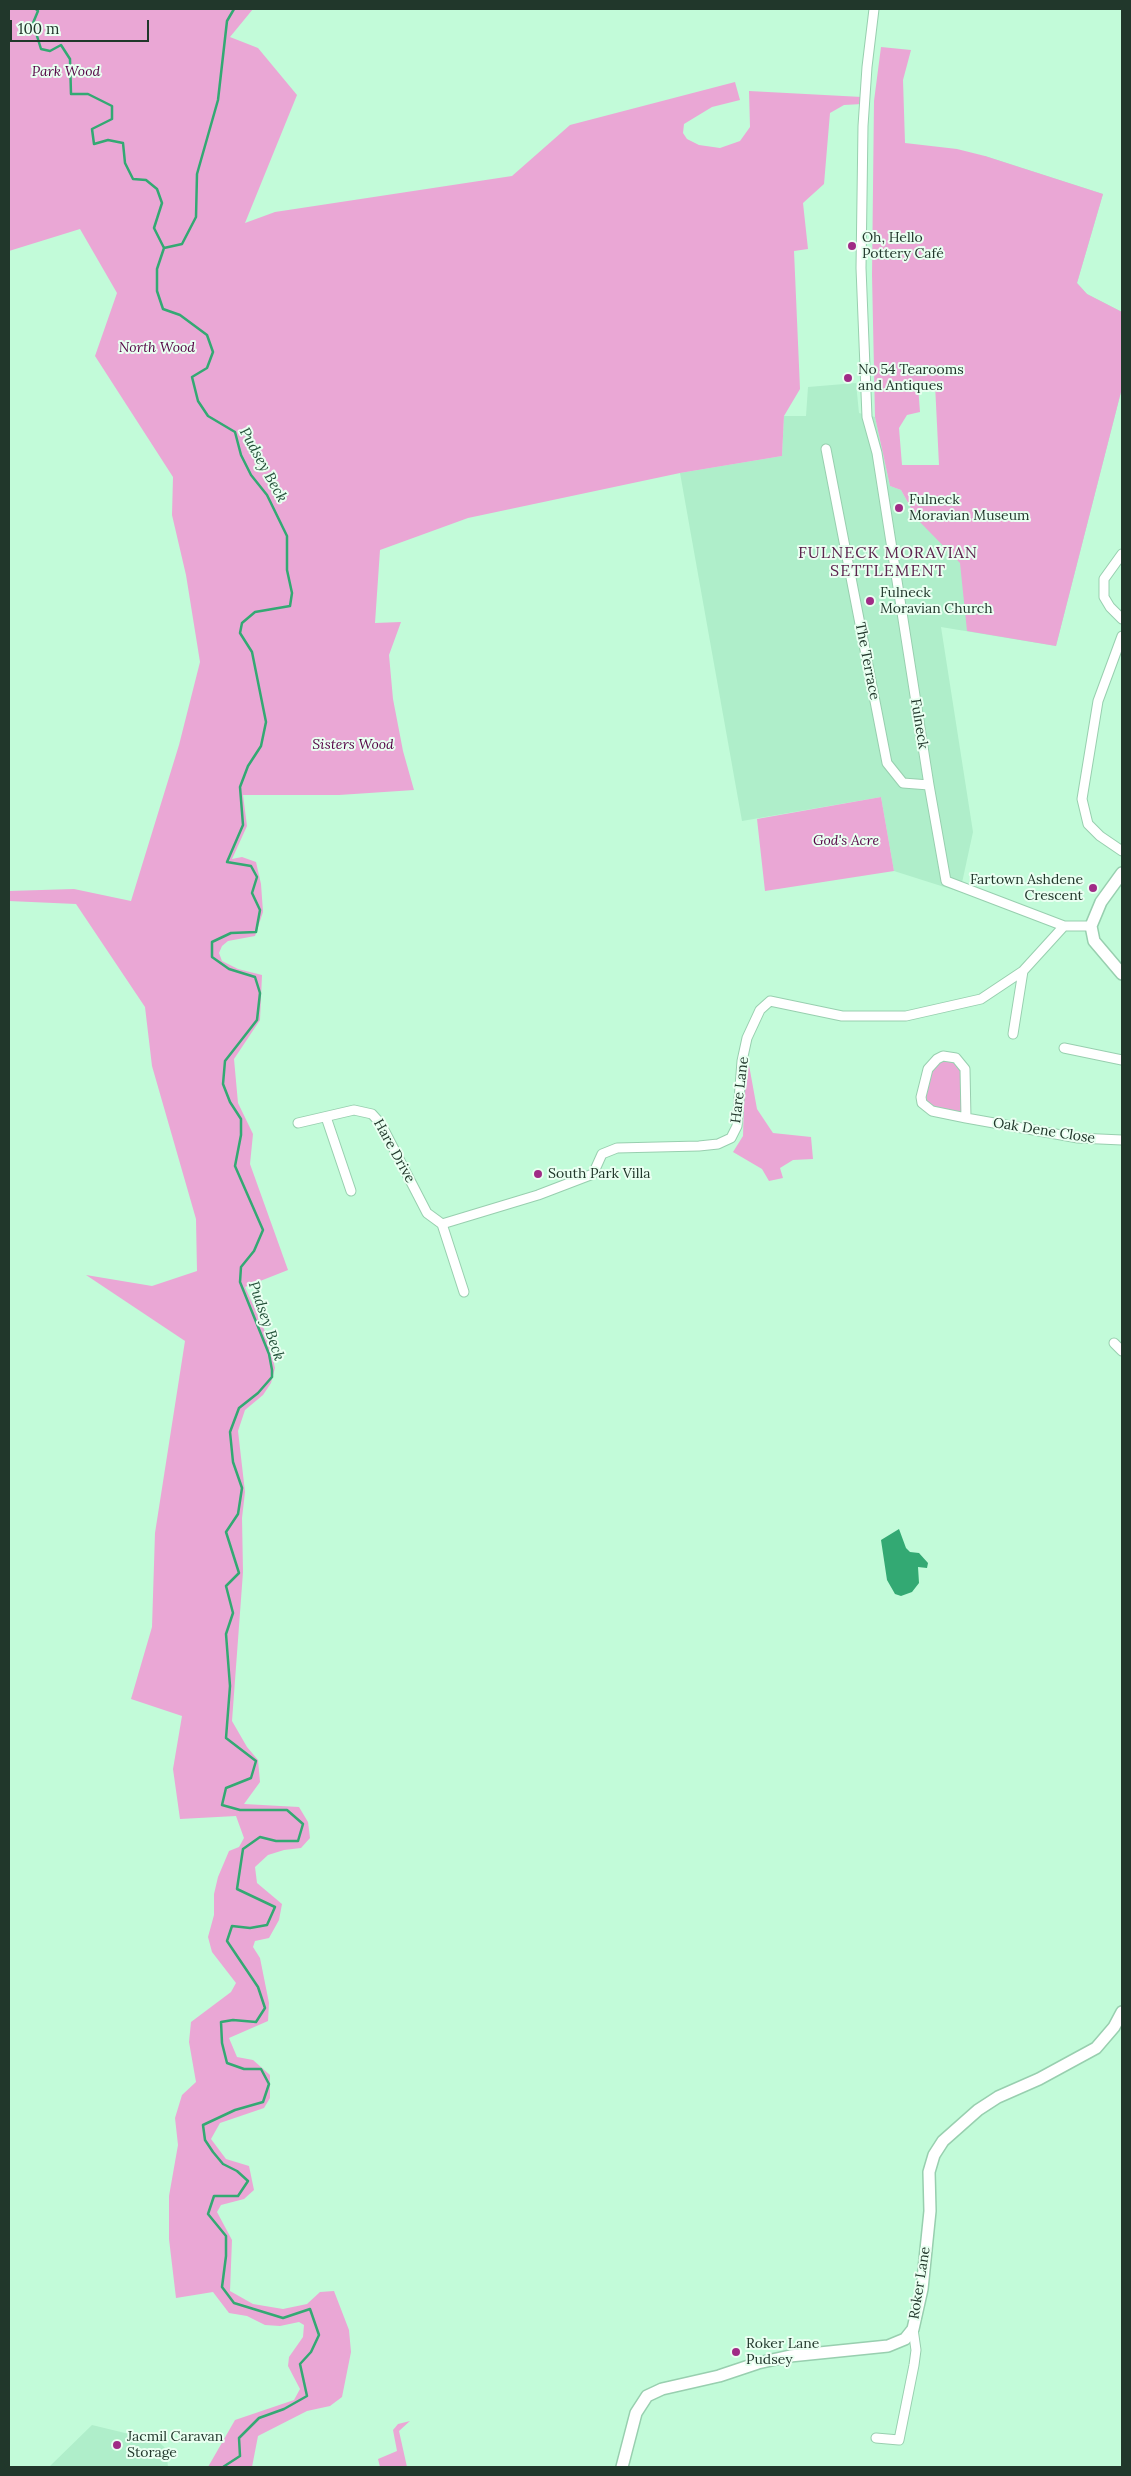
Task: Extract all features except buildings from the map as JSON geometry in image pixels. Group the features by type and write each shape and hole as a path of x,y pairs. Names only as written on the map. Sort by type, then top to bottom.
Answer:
{"street":[{"name":"Fulneck","path":"874,9 867,67 863,126 861,268 867,417 877,453 929,786 946,881 1064,926 1091,926"},
{"name":"The Terrace","path":"826,449 887,762 903,783 929,786"},
{"path":"1122,555 1104,579 1104,597 1110,607 1122,619"},
{"path":"1122,636 1098,701 1082,799 1088,824 1100,836 1122,851"},
{"path":"1122,874 1101,902 1091,926 1094,941 1122,974"},
{"name":"Hare Lane","path":"442,1224 538,1195 593,1174 602,1154 616,1148 699,1146 718,1144 731,1138 737,1126 742,1061 747,1038 760,1010 770,1001 842,1016 906,1016 981,999 996,991 1023,971 1064,926"},
{"path":"1012,1034 1023,971"},
{"path":"1064,1048 1122,1060"},
{"name":"Oak Dene Close","path":"966,1118 967,1076 965,1069 956,1058 943,1056 937,1059 928,1069 922,1089 922,1103 932,1111 966,1118 1078,1138 1122,1140"},
{"name":"Hare Drive","path":"298,1123 354,1110 372,1114 381,1124 426,1213 442,1224"},
{"path":"326,1117 351,1191"},
{"path":"442,1224 464,1292"},
{"path":"1114,1343 1122,1351"},
{"name":"Roker Lane","path":"622,2467 636,2413 647,2396 662,2389 790,2356 897,2343 905,2339 913,2328 922,2289 930,2211 929,2172 934,2155 943,2141 972,2115 998,2097 1039,2079 1096,2048 1114,2027 1122,2012"},
{"path":"876,2438 899,2440 916,2350 913,2328"}],"shaded area":[{"path":"985,156 1103,194 1077,283 1087,294 1122,312 1122,388 1056,646 941,627 973,832 960,892 894,871 881,797 742,821 680,473 782,456 784,416 806,416 808,387 856,383 859,413 875,417 890,486 901,490 917,519 939,465"},
{"path":"899,1529 906,1548 910,1552 919,1553 928,1563 927,1568 918,1567 919,1583 912,1592 901,1596 895,1594 887,1580 881,1540"},
{"name":"Jacmil Caravan Storage","path":"92,2425 158,2441 166,2449 168,2467 47,2467"}],"green space":[{"path":"9,9 253,9 230,37 258,48 297,95 245,223 275,212 512,176 570,125 735,82 740,100 712,107 684,124 683,133 687,139 699,145 720,148 740,141 750,127 749,91 862,97 862,104 844,105 830,113 824,184 803,203 808,249 794,251 800,389 784,416 782,456 680,473 468,518 380,550 375,623 401,622 389,655 393,699 403,751 414,790 339,795 243,795 247,826 232,859 242,857 256,862 261,884 263,912 255,936 228,941 222,946 219,953 222,961 238,969 262,975 260,1020 234,1059 238,1103 253,1134 250,1164 288,1270 245,1287 268,1338 275,1368 271,1383 263,1395 245,1410 238,1431 245,1492 242,1518 243,1572 232,1721 247,1747 258,1760 260,1782 244,1804 299,1807 308,1822 310,1838 301,1848 284,1850 268,1855 255,1867 257,1883 282,1904 279,1920 269,1938 255,1941 253,1947 260,1958 269,2003 268,2021 229,2038 237,2057 253,2060 270,2075 270,2098 264,2108 220,2123 211,2139 226,2159 249,2166 254,2190 244,2199 221,2205 217,2212 232,2240 230,2291 253,2304 283,2309 307,2304 320,2292 334,2291 349,2330 351,2352 342,2397 330,2406 307,2411 258,2436 252,2467 208,2467 235,2420 294,2400 300,2389 288,2366 289,2357 303,2337 304,2325 299,2322 280,2326 265,2325 247,2316 229,2313 213,2292 176,2298 169,2239 169,2196 178,2145 175,2118 182,2095 196,2082 189,2042 191,2022 231,1992 236,1983 212,1952 208,1937 214,1915 214,1894 218,1877 229,1851 239,1847 244,1838 236,1816 180,1819 173,1769 182,1716 131,1699 152,1627 155,1533 185,1341 86,1275 152,1286 197,1271 196,1219 152,1066 145,1007 76,904 9,901 9,891 74,889 131,901 179,745 200,662 186,575 172,515 173,477 95,356 117,293 80,229 9,251"},
{"path":"881,47 911,50 903,80 905,143 957,149 985,156 1103,194 1077,283 1087,294 1122,312 1122,388 1056,646 967,631 960,563 917,519 901,490 890,486 875,417 872,275 874,101","holes":["935,384 939,465 902,465 899,428 907,415 920,412 918,386"]},
{"name":"God's Acre","path":"881,797 894,871 765,891 757,819"},
{"path":"937,1059 962,1063 966,1118 927,1107 923,1081"},
{"path":"749,1065 757,1109 773,1133 811,1137 813,1159 793,1160 780,1168 783,1178 769,1181 762,1169 733,1152 743,1136 745,1066"},
{"path":"410,2421 399,2431 407,2467 380,2467 378,2459 397,2451 393,2430 398,2424"}],"waterway":[{"path":"36,9 38,11 33,23 41,49 50,51 61,45 70,59 71,94 88,94 112,106 112,119 92,129 94,144 108,140 123,143 125,163 133,179 146,180 157,189 162,203 154,228 164,248"},
{"name":"Pudsey Beck","path":"164,248 182,244 196,217 197,174 218,100 227,21 234,9"},
{"name":"Pudsey Beck","path":"164,248 157,269 157,291 163,309 180,315 207,335 213,352 207,368 192,377 198,401 208,416 235,432 241,455 251,475 267,495 287,536 287,570 292,593 290,606 255,612 242,623 240,633 252,652 266,722 261,746 248,766 240,787 243,825 227,862 251,866 257,877 252,893 260,910 256,932 231,933 212,942 212,957 229,969 255,977 260,993 257,1020 225,1061 223,1084 230,1102 241,1119 241,1135 235,1166 263,1230 254,1251 241,1267 240,1282 269,1354 272,1370 272,1377 258,1393 239,1408 230,1432 233,1462 242,1488 238,1514 226,1532 239,1573 226,1586 233,1613 226,1634 230,1686 226,1738 256,1761 251,1778 226,1788 222,1805 240,1810 287,1810 303,1824 298,1841 276,1841 260,1837 243,1849 237,1889 275,1907 267,1925 250,1928 232,1926 227,1941 258,1987 265,2008 256,2022 233,2020 221,2022 222,2043 227,2063 244,2069 261,2069 269,2084 263,2102 235,2110 203,2125 205,2140 213,2152 223,2164 237,2171 248,2181 238,2196 214,2196 208,2214 226,2236 226,2256 222,2287 234,2303 283,2318 310,2309 319,2335 311,2352 300,2364 307,2396 284,2409 259,2418 239,2438 240,2456 223,2467"}],"place":[{"name":"Oh, Hello Pottery Café","path":"852,246"},
{"name":"No 54 Tearooms and Antiques","path":"848,378"},
{"name":"Fulneck Moravian Museum","path":"899,508"},
{"name":"Fulneck Moravian Church","path":"870,601"},
{"name":"Fartown Ashdene Crescent","path":"1093,888"},
{"name":"South Park Villa","path":"538,1174"},
{"name":"Roker Lane Pudsey","path":"736,2352"},
{"name":"Jacmil Caravan Storage","path":"117,2445"}],"district":[{"name":"FULNECK MORAVIAN SETTLEMENT","path":"888,562"}],"park label":[{"name":"Park Wood","path":"66,72"},
{"name":"North Wood","path":"157,348"},
{"name":"Sisters Wood","path":"353,745"}]}
